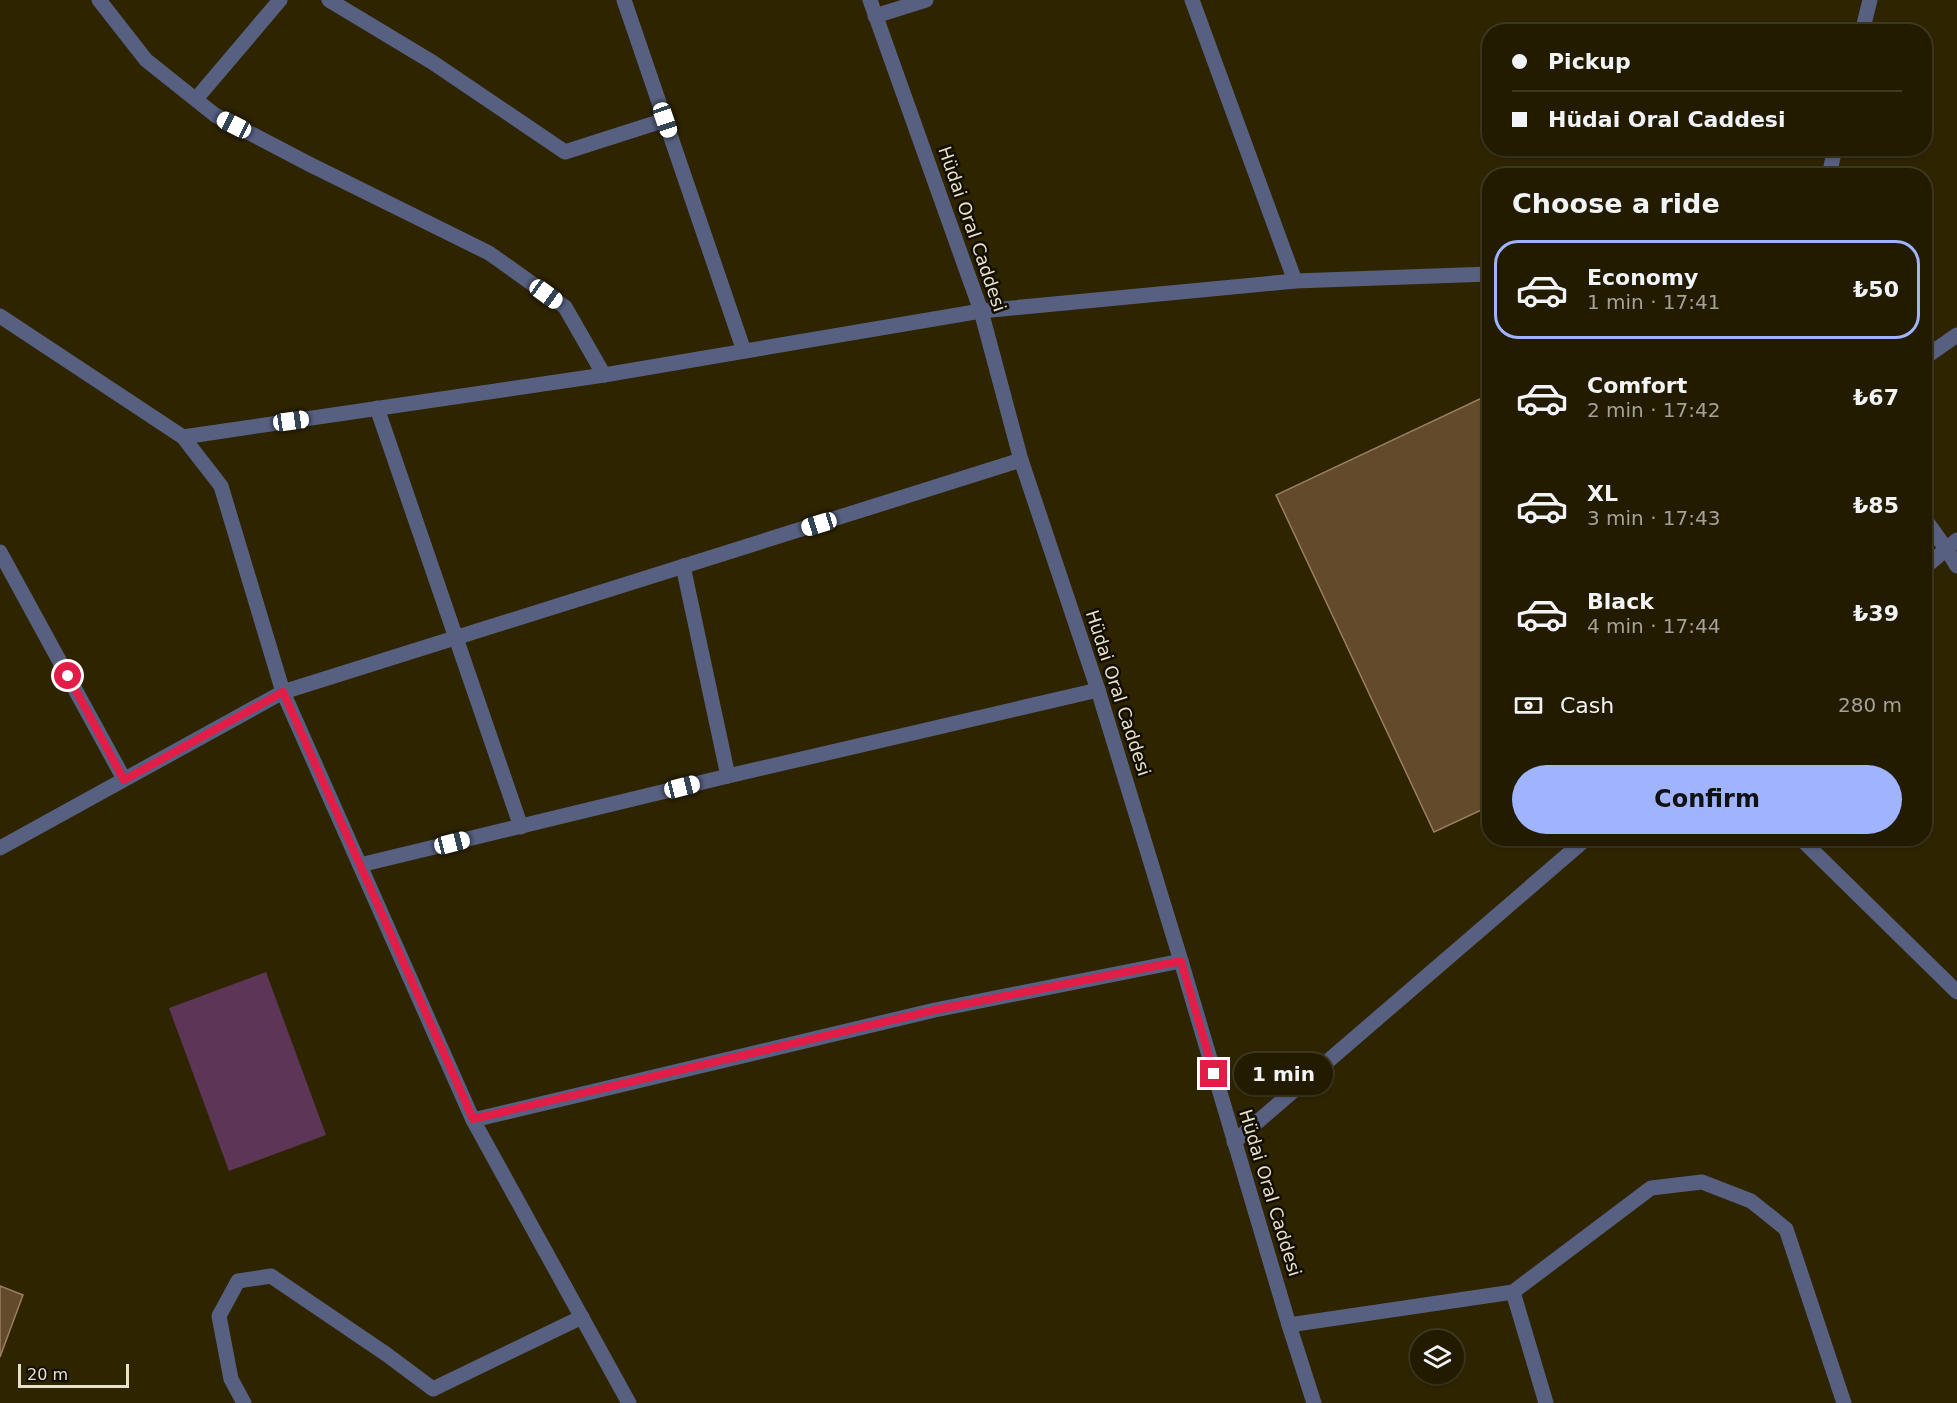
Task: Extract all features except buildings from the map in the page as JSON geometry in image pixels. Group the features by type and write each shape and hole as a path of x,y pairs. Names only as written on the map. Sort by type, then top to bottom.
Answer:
{"street":[{"path":"99,0 146,60 215,115 489,253 565,307 604,375"},
{"path":"196,99 280,0"},
{"path":"329,0 432,62 565,152 665,120"},
{"path":"624,0 744,351"},
{"name":"Hüdai Oral Caddesi","path":"870,0 981,311 1022,460 1098,690 1314,1403"},
{"path":"875,16 926,0"},
{"path":"1192,0 1295,280"},
{"path":"1864,24 1870,0"},
{"path":"183,437 604,375 981,311 1295,280 1482,274"},
{"path":"0,316 183,437 220,486 283,692 473,1119 629,1403"},
{"path":"1932,352 1957,335"},
{"path":"377,408 521,826"},
{"path":"0,848 283,692 1022,460"},
{"path":"1932,526 1952,545 1957,566"},
{"path":"1932,561 1952,545"},
{"path":"0,552 124,780"},
{"path":"683,566 728,776"},
{"path":"360,865 1098,690"},
{"path":"1234,1142 1578,846"},
{"path":"1808,846 1957,992"},
{"path":"473,1119 935,1010 1181,961"},
{"path":"1289,1325 1514,1292 1651,1188 1702,1182 1751,1201 1786,1229 1844,1403"},
{"path":"244,1403 231,1379 219,1316 238,1281 272,1276 386,1354 436,1396 582,1317"},
{"path":"1514,1292 1546,1403"}],"shaded area":[{"path":"266,972 326,1135 229,1171 169,1008"}],"route":[{"path":"68,676 124,780 283,692 473,1119 935,1010 1181,961 1214,1074"}]}
